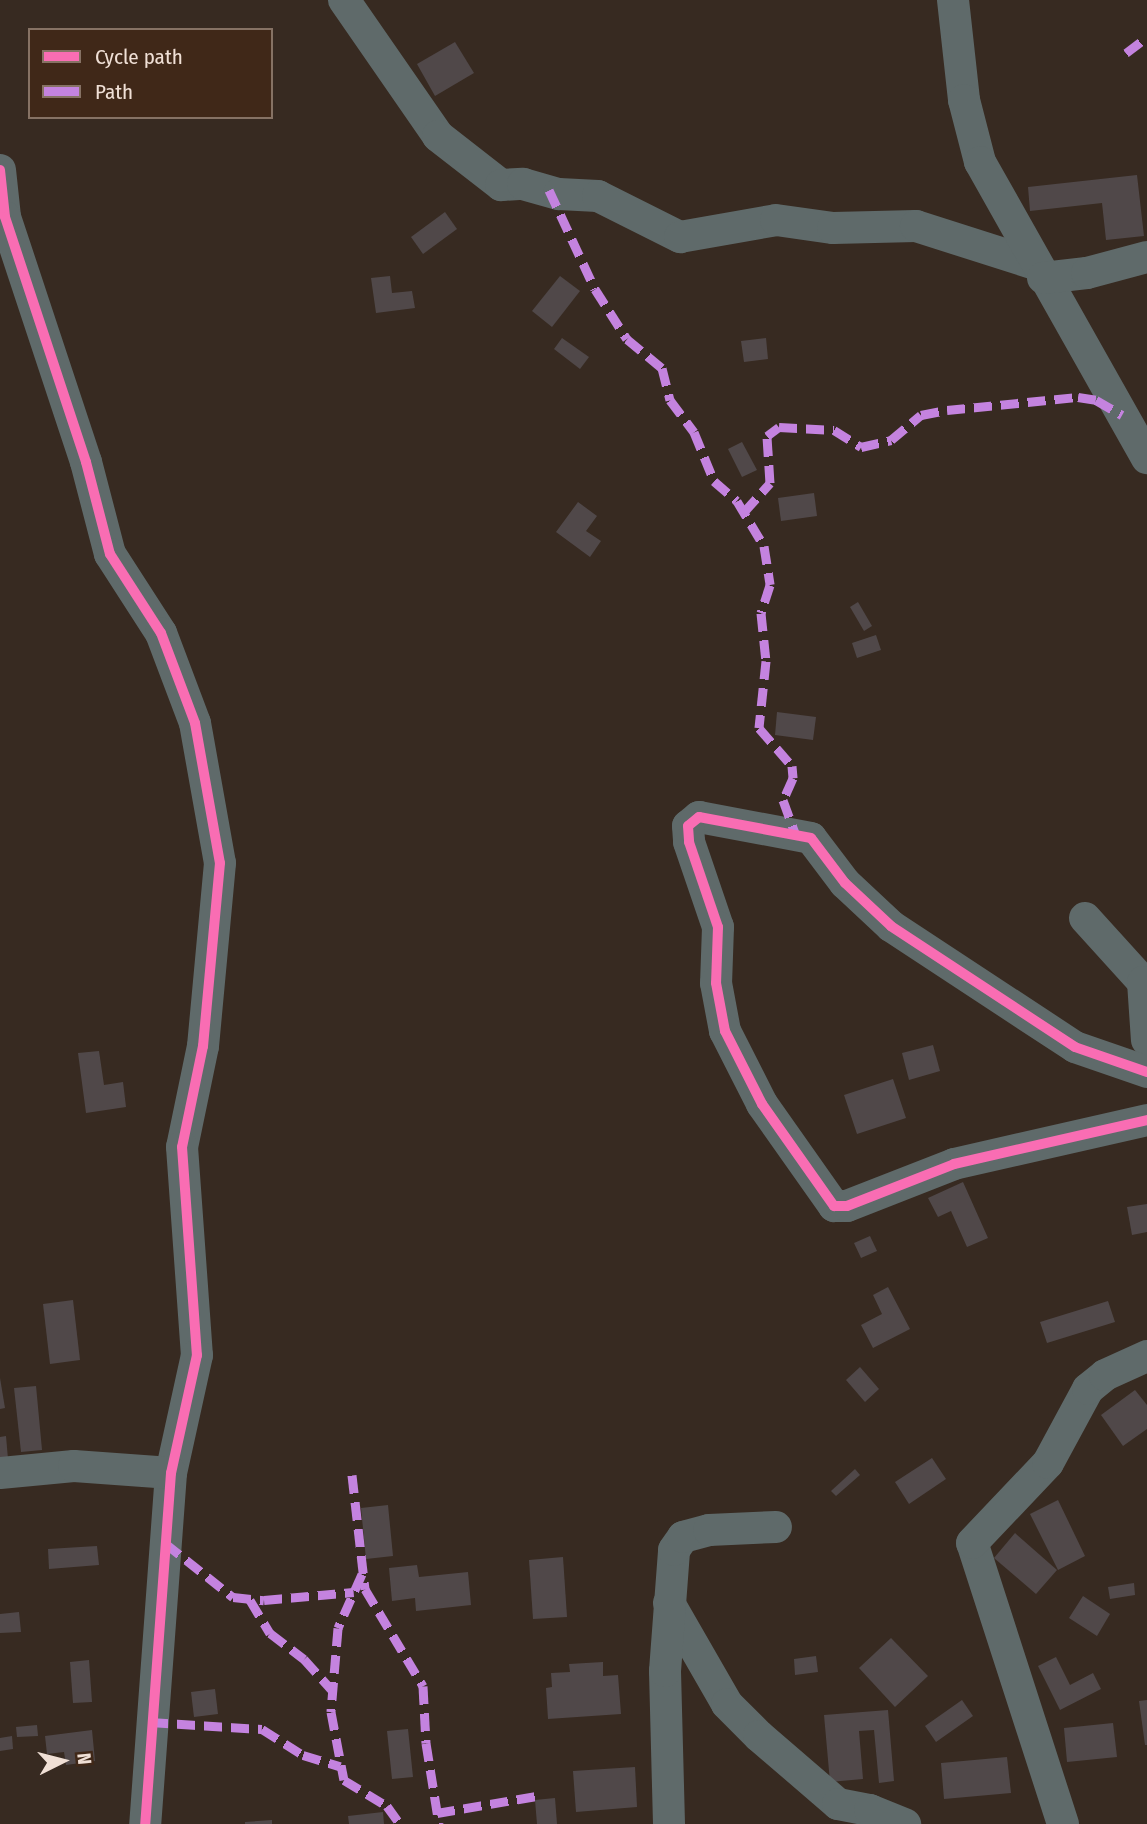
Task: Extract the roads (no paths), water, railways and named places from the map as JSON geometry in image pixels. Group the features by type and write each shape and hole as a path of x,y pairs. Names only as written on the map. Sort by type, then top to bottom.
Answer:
{"street":[{"path":"344,0 438,136 503,186 523,184 559,194 598,195 680,237 697,237 776,220 833,228 916,226 1040,271 1087,273 1147,257"},
{"path":"953,0 964,100 980,162 1147,458"},
{"path":"0,170 5,217 86,462 110,554 161,632 195,723 220,863 203,1046 181,1162 197,1355 171,1473 145,1824"},
{"path":"1147,1072 1075,1047 891,926 845,883 811,838 699,817 688,826 718,927 716,982 725,1031 762,1104 834,1206 847,1206 965,1161 1147,1120"},
{"path":"1085,918 1143,982 1147,1041"},
{"path":"1063,1824 973,1557 972,1543 1048,1463 1088,1390 1105,1375 1147,1356"},
{"path":"0,1473 74,1466 171,1473"},
{"path":"669,1824 665,1671 674,1550 683,1537 709,1530 776,1527"},
{"path":"669,1603 727,1704 758,1736 838,1804 870,1810 905,1824"}]}
